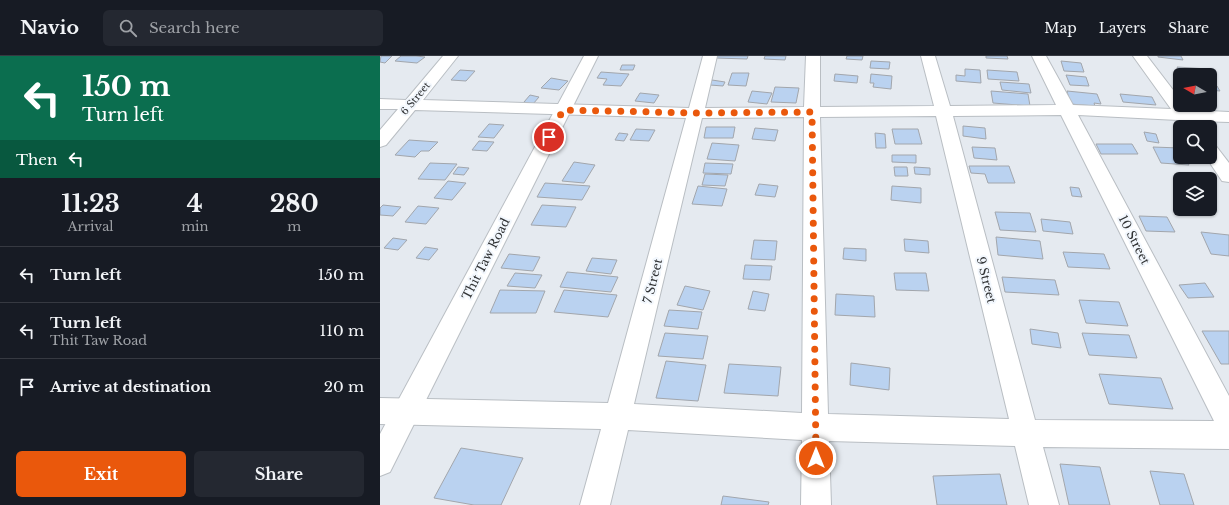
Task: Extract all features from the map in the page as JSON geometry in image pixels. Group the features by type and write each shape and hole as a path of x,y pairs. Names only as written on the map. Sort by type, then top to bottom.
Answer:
{"street":[{"name":"6 Street","path":"380,141 451,56"},
{"name":"Thit Taw Road","path":"380,462 591,56"},
{"name":"7 Street","path":"595,505 710,56"},
{"path":"813,56 812,112 816,505"},
{"name":"9 Street","path":"928,56 1024,433 1044,505"},
{"name":"10 Street","path":"1040,56 1229,423"},
{"path":"1140,56 1187,120"},
{"path":"380,104 696,113 1067,110 1173,121"},
{"path":"1204,120 1229,117"},
{"path":"1217,160 1229,176"},
{"path":"380,411 619,416 815,427 1024,433 1229,435"}],"building":[{"path":"381,56 392,56 385,63 380,62"},
{"path":"401,56 425,57 417,63 395,61"},
{"path":"717,56 748,56 747,59 716,58"},
{"path":"765,56 786,56 785,60 764,59"},
{"path":"847,56 863,56 862,60 846,59"},
{"path":"986,56 1007,56 1008,59 986,58"},
{"path":"1181,56 1183,60 1158,57"},
{"path":"871,61 890,62 889,69 870,68"},
{"path":"1061,61 1081,63 1084,72 1064,71"},
{"path":"622,65 635,65 633,70 620,70"},
{"path":"965,69 980,70 981,83 956,81 956,75 965,76"},
{"path":"460,70 475,71 466,81 451,80"},
{"path":"987,70 1017,72 1019,81 988,79"},
{"path":"601,72 629,74 621,86 603,85 607,79 597,78"},
{"path":"732,73 749,73 746,86 728,85"},
{"path":"835,74 858,76 857,83 834,81"},
{"path":"871,74 892,76 891,89 873,87 874,83 870,83"},
{"path":"1066,75 1086,77 1089,86 1070,85"},
{"path":"551,78 568,81 559,90 541,88"},
{"path":"712,80 725,82 723,86 710,85"},
{"path":"1000,82 1029,84 1031,93 1002,90"},
{"path":"775,87 799,88 796,103 771,102"},
{"path":"752,91 772,93 767,104 748,102"},
{"path":"991,91 1028,94 1030,106 993,103"},
{"path":"1067,91 1097,94 1101,104 1094,103 1095,106 1070,104"},
{"path":"640,93 659,95 654,103 635,101"},
{"path":"1120,94 1152,97 1156,105 1123,102"},
{"path":"530,95 539,97 533,104 524,102"},
{"path":"489,124 504,125 494,138 478,137"},
{"path":"963,126 985,128 986,139 963,136"},
{"path":"706,127 735,127 733,138 704,138"},
{"path":"755,128 778,130 775,141 752,139"},
{"path":"636,129 655,130 649,141 630,140"},
{"path":"892,129 918,129 922,144 895,144"},
{"path":"1144,132 1156,134 1159,143 1147,141"},
{"path":"619,133 628,134 624,141 615,140"},
{"path":"875,133 885,134 886,148 876,148"},
{"path":"409,140 438,142 429,151 421,151 415,157 395,155"},
{"path":"479,141 494,142 487,151 472,150"},
{"path":"712,143 739,145 735,161 707,159"},
{"path":"1096,144 1132,144 1138,154 1101,154"},
{"path":"972,147 995,148 997,160 974,158"},
{"path":"1153,147 1173,148 1173,164 1161,163"},
{"path":"892,155 916,155 916,163 892,162"},
{"path":"574,162 595,165 584,183 562,181"},
{"path":"430,163 457,164 445,180 418,179"},
{"path":"705,163 733,164 731,174 703,173"},
{"path":"969,166 1009,166 1015,183 988,183 985,174 971,173"},
{"path":"458,167 469,168 464,175 453,174"},
{"path":"894,167 907,167 908,176 895,176"},
{"path":"914,167 930,168 930,175 915,174"},
{"path":"705,174 728,175 725,186 702,185"},
{"path":"448,181 466,183 452,200 434,198"},
{"path":"545,183 590,186 582,200 537,197"},
{"path":"759,184 778,186 775,197 755,195"},
{"path":"698,186 727,189 722,206 692,204"},
{"path":"892,186 921,188 921,203 891,200"},
{"path":"1070,187 1079,188 1082,197 1072,196"},
{"path":"383,205 401,207 393,216 380,215 380,208"},
{"path":"542,205 576,207 566,227 531,225"},
{"path":"418,206 439,208 426,224 405,222"},
{"path":"995,212 1030,213 1036,232 1000,230"},
{"path":"1139,216 1167,217 1175,232 1146,231"},
{"path":"1041,219 1070,222 1073,234 1043,231"},
{"path":"1201,232 1229,235 1229,256 1211,254"},
{"path":"996,237 1040,241 1043,259 998,255"},
{"path":"393,238 407,240 398,250 384,248"},
{"path":"904,239 928,241 929,253 905,251"},
{"path":"754,240 777,241 775,260 751,259"},
{"path":"425,247 438,249 429,260 416,258"},
{"path":"844,248 866,249 866,261 843,259"},
{"path":"1063,252 1104,254 1110,269 1068,267"},
{"path":"509,254 540,257 533,271 501,268"},
{"path":"592,258 617,260 611,274 586,271"},
{"path":"745,265 772,266 770,280 743,279"},
{"path":"567,272 618,277 611,292 560,287"},
{"path":"515,273 542,275 535,288 507,286"},
{"path":"894,273 926,273 929,291 896,290"},
{"path":"1002,277 1055,280 1059,295 1005,292"},
{"path":"1205,283 1214,297 1188,298 1179,285"},
{"path":"685,286 710,291 703,310 677,305"},
{"path":"500,290 545,291 536,313 490,313"},
{"path":"564,290 617,295 608,317 554,312"},
{"path":"753,291 769,294 765,311 748,309"},
{"path":"836,294 874,296 875,317 835,315"},
{"path":"1079,300 1119,302 1128,326 1086,323"},
{"path":"669,310 702,312 698,329 664,326"},
{"path":"1030,329 1058,333 1061,348 1032,344"},
{"path":"1202,331 1229,331 1229,364 1221,364"},
{"path":"665,333 708,336 703,359 658,356"},
{"path":"1082,333 1129,335 1137,358 1089,355"},
{"path":"666,361 706,365 698,401 656,398"},
{"path":"851,363 890,368 889,390 850,385"},
{"path":"729,364 781,367 778,396 724,393"},
{"path":"1099,374 1161,378 1173,409 1109,404"},
{"path":"461,448 523,458 501,505 474,505 434,498"},
{"path":"1060,464 1100,467 1110,505 1069,505"},
{"path":"1150,471 1184,474 1194,505 1160,505"},
{"path":"1000,474 1007,505 937,505 933,476"},
{"path":"723,496 769,502 768,505 721,505"}],"route":[{"path":"549,137 563,110 696,113 812,112 816,458"}]}
